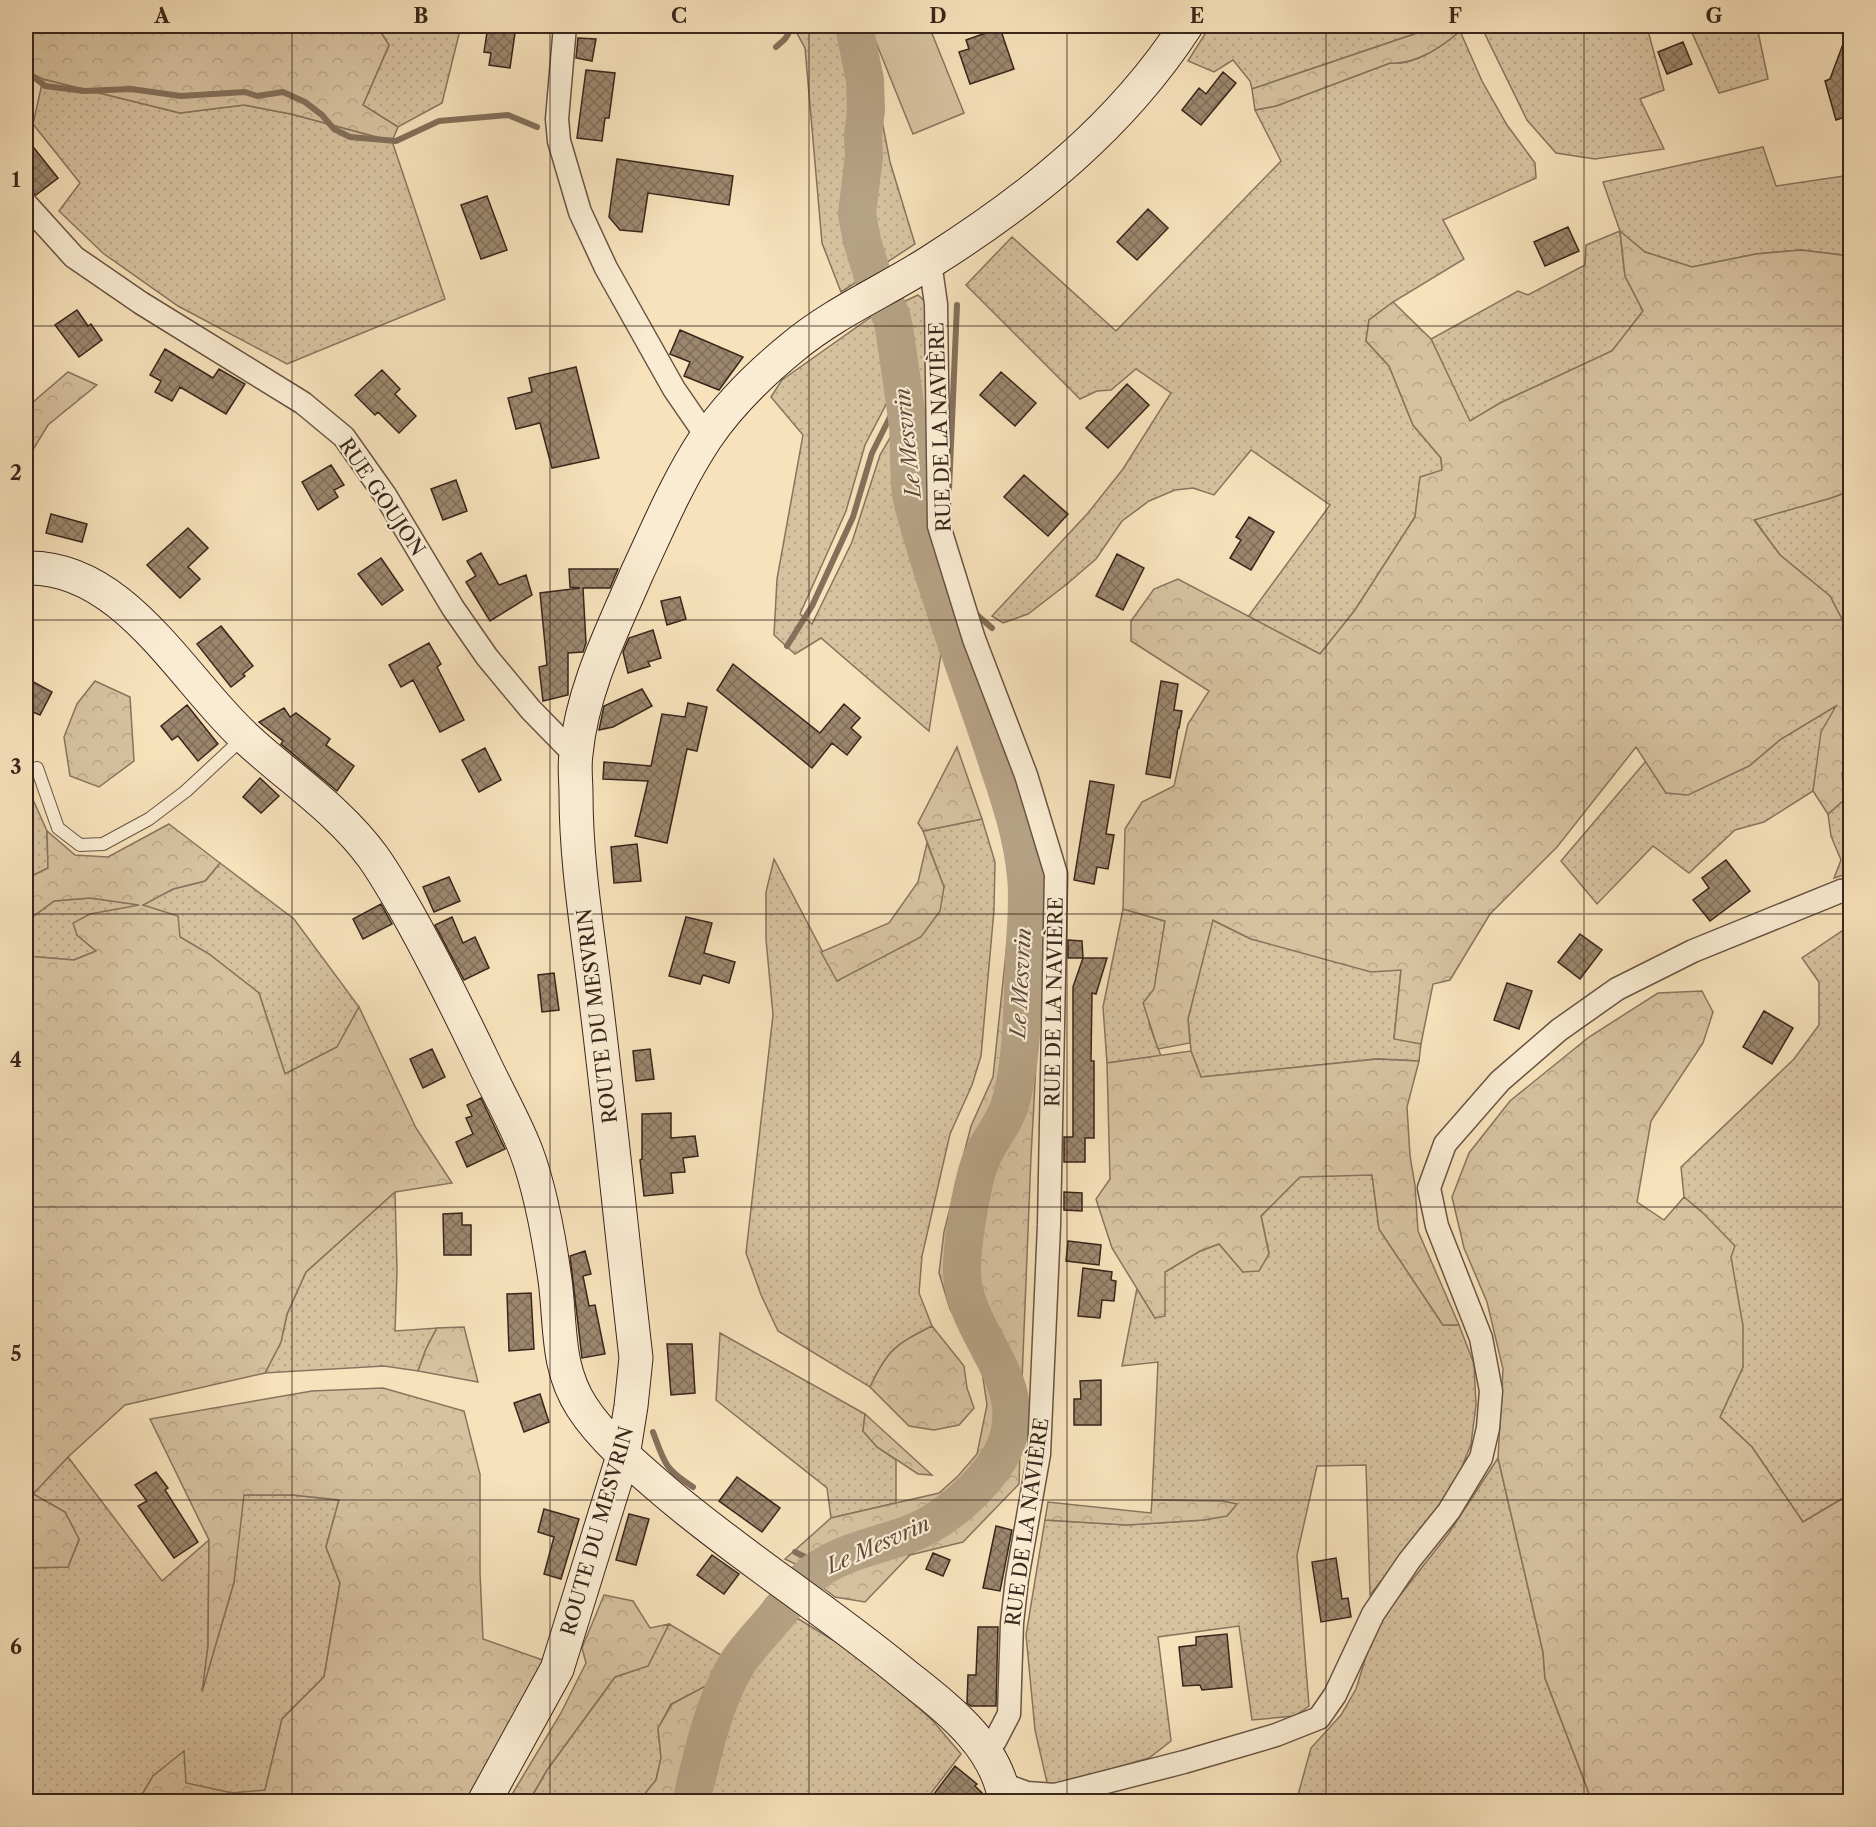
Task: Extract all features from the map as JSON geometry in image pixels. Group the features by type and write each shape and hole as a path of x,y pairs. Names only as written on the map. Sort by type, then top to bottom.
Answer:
{"main road":[{"name":"ROUTE DU MESVRIN","path":"484,1802 557,1669 623,1456 631,1406 636,1358 576,836 576,756 582,718 592,681 609,637 681,483 707,437 744,393 795,345 828,322 918,270 1012,207 1080,151 1108,125 1140,88 1170,51 1186,26"},
{"path":"26,568 35,567 77,577 114,600 155,634 206,696 244,737 344,822 373,857 443,976 526,1151 541,1203 553,1270 564,1369 582,1407 623,1456 710,1530 850,1629 962,1721 984,1750 1004,1793"}],"street":[{"path":"565,26 557,119 559,141 580,212 606,268 674,389 707,437"},
{"name":"RUE GOUJON","path":"26,204 74,257 141,303 303,403 344,437 385,495 453,608 487,657 531,710 576,756"},
{"name":"RUE DE LA NAVIÈRE","path":"918,270 936,304 939,526 974,639 1026,776 1056,874 1049,1225 1039,1454 1017,1579 1012,1623 1009,1714 995,1741 984,1750"},
{"path":"1004,1793 1027,1793 1052,1798 1185,1762 1294,1729 1319,1718 1335,1695 1373,1614 1409,1562 1449,1511 1481,1458 1488,1428 1491,1391 1481,1338 1437,1226 1429,1188 1445,1144 1500,1081 1559,1030 1617,989 1693,951 1841,891 1851,890"}],"lane":[{"path":"37,768 58,828 80,845 104,844 149,819 186,791 244,737"}],"green space":[{"path":"26,26 377,26 389,45 363,105 398,127 392,141 291,114 244,105 180,113 43,79 26,71"},
{"path":"377,26 461,26 442,103 398,127 363,105 389,45"},
{"path":"793,26 871,26 876,90 890,162 915,244 841,292 822,243 805,48"},
{"path":"882,26 929,26 964,113 913,134 871,30"},
{"path":"1210,26 1438,26 1252,89 1250,81 1233,60 1214,72 1188,61"},
{"path":"1438,26 1457,26 1460,31 1437,49 1418,58 1390,63 1276,106 1255,110 1252,89"},
{"path":"1481,26 1650,26 1647,27 1664,90 1640,99 1664,149 1595,159 1556,153 1527,120"},
{"path":"1689,26 1759,26 1757,27 1768,79 1719,93"},
{"path":"1460,31 1482,81 1507,125 1535,163 1536,178 1443,220 1464,259 1393,302 1369,320 1366,341 1389,366 1413,425 1441,458 1442,471 1420,477 1415,517 1355,610 1320,654 1248,617 1330,505 1251,450 1214,495 1193,488 1175,490 1149,501 1122,521 1096,559 1028,614 1003,623 992,616 1088,513 1123,469 1171,393 1136,369 1111,390 1097,391 1080,399 966,285 1012,237 1116,331 1281,161 1255,110 1276,106 1390,63 1418,58 1437,49"},
{"path":"43,79 180,113 244,105 291,114 392,141 445,299 287,364 178,306 104,254 59,211 80,183 33,124"},
{"path":"1763,147 1776,186 1850,175 1850,256 1801,250 1756,254 1692,267 1645,252 1620,232 1625,276 1643,311 1612,351 1500,403 1469,422 1431,339 1518,291 1528,295 1585,265 1586,245 1620,231 1603,182"},
{"path":"1620,231 1645,252 1692,267 1756,254 1801,250 1850,256 1850,491 1754,520 1780,555 1830,596 1850,635 1850,770 1842,773 1844,800 1828,814 1813,791 1821,732 1836,706 1781,739 1749,766 1688,795 1666,793 1636,747 1557,847 1490,914 1450,980 1433,984 1421,1044 1394,1039 1401,970 1371,972 1251,939 1213,920 1188,1019 1190,1043 1158,1049 1143,1003 1154,989 1165,921 1123,909 1125,829 1142,802 1174,786 1188,724 1209,691 1131,641 1131,621 1154,589 1178,579 1320,654 1355,610 1415,517 1420,477 1442,470 1441,458 1413,425 1389,366 1366,341 1369,320 1393,302 1431,339 1470,421 1500,403 1612,351 1643,311 1625,276"},
{"path":"918,295 928,304 925,507 904,321 899,304"},
{"path":"871,317 886,328 893,391 865,445 846,511 800,614 812,624 852,542 880,455 901,419 893,481 913,558 938,622 941,654 929,731 821,638 795,654 774,635 777,579 803,435 771,397 782,380"},
{"path":"68,372 97,385 48,425 26,461 26,408"},
{"path":"1850,491 1850,635 1830,596 1780,555 1754,519"},
{"path":"95,681 130,697 134,761 99,787 70,776 64,737 77,704"},
{"path":"1837,705 1813,791 1764,822 1735,830 1689,873 1653,846 1597,904 1561,861 1646,761 1666,793 1749,766 1781,739"},
{"path":"957,747 982,819 923,831 918,823"},
{"path":"1850,770 1850,873 1834,878 1841,860 1831,836 1828,814 1844,800 1842,773"},
{"path":"26,784 47,831 48,868 26,879"},
{"path":"982,819 995,862 994,910 981,1056 972,1085 950,1134 922,1256 919,1293 932,1326 894,1349 882,1364 870,1387 778,1331 761,1295 746,1253 773,1015 766,939 766,892 774,859 838,981 944,887 923,831"},
{"path":"169,824 220,863 205,881 173,889 143,905 178,916 180,937 209,954 259,993 285,1074 337,1047 359,1007 416,1128 452,1183 395,1192 306,1272 287,1314 281,1342 265,1373 125,1405 68,1457 33,1494 65,1512 79,1539 68,1567 26,1568 26,956 74,960 96,951 77,935 73,923 90,914 139,905 90,898 54,901 27,921 26,879 48,868 47,831 75,855 108,857"},
{"path":"927,843 944,887 940,911 921,937 837,981 821,952 889,923 918,882"},
{"path":"220,863 294,919 359,1007 337,1047 285,1074 259,993 209,954 180,937 77,935 96,951 74,960 26,956 26,919 27,921 54,901 90,898 142,905 173,889 205,881"},
{"path":"1013,886 1018,896 1012,1026 999,1112 979,1143 971,1172 958,1254 959,1286 974,1332 996,1374 1000,1437 987,1461 941,1505 906,1524 863,1537 803,1568 785,1559 831,1518 939,1493 977,1454 987,1405 981,1365 950,1309 939,1273 944,1232 971,1126 993,1077"},
{"path":"1123,909 1165,921 1149,1024 1161,1056 1107,1063 1103,1007"},
{"path":"1212,920 1251,939 1401,970 1394,1038 1421,1044 1419,1061 1377,1059 1201,1077 1191,1051 1188,1019"},
{"path":"1850,929 1850,1494 1803,1522 1752,1447 1720,1417 1743,1367 1731,1257 1704,1214 1684,1197 1681,1167 1794,1059 1819,1025 1819,982 1802,958 1842,931"},
{"path":"1702,991 1713,1012 1703,1043 1651,1121 1637,1202 1664,1220 1684,1197 1735,1246 1731,1257 1743,1326 1743,1367 1720,1417 1752,1447 1803,1522 1850,1494 1850,1801 1592,1801 1545,1678 1543,1652 1498,1458 1503,1369 1487,1302 1464,1248 1452,1197 1469,1153 1510,1101 1589,1037 1658,993"},
{"path":"1030,1014 1038,1027 1022,1380 1010,1363 983,1310 971,1274 978,1207 986,1167 998,1147 1015,1107"},
{"path":"1191,1051 1201,1077 1377,1059 1419,1061 1407,1107 1418,1231 1459,1325 1443,1325 1379,1229 1372,1175 1300,1177 1261,1216 1269,1254 1259,1271 1243,1272 1219,1244 1200,1251 1165,1272 1165,1316 1155,1318 1112,1248 1096,1199 1110,1179 1107,1063"},
{"path":"1372,1175 1379,1229 1443,1325 1459,1325 1474,1364 1476,1405 1471,1444 1453,1489 1370,1595 1366,1465 1317,1466 1297,1555 1309,1706 1295,1716 1252,1720 1239,1626 1158,1637 1171,1741 1149,1758 1048,1787 1035,1730 1026,1635 1045,1520 1127,1525 1204,1520 1227,1515 1236,1504 1222,1501 1152,1500 1158,1362 1122,1366 1137,1288 1155,1318 1165,1272 1200,1251 1219,1244 1243,1272 1269,1253 1261,1216 1300,1176"},
{"path":"395,1192 397,1271 395,1331 437,1328 418,1371 384,1366 265,1373 281,1342 287,1314 306,1272"},
{"path":"932,1326 964,1366 967,1388 974,1408 959,1425 934,1430 909,1426 870,1387 882,1364 894,1349"},
{"path":"464,1327 478,1382 418,1371 437,1328"},
{"path":"720,1333 865,1414 863,1431 877,1447 896,1460 896,1503 831,1518 827,1488 716,1400"},
{"path":"383,1388 464,1411 480,1474 483,1639 551,1663 477,1801 138,1802 153,1776 184,1751 186,1783 232,1793 265,1790 282,1719 324,1677 340,1583 326,1547 339,1500 293,1495 244,1495 234,1582 202,1692 208,1646 209,1540 150,1419 312,1391"},
{"path":"865,1414 932,1475 918,1474 877,1447 863,1431"},
{"path":"1020,1450 1019,1484 963,1542 910,1555 985,1494"},
{"path":"68,1457 162,1581 209,1540 208,1646 203,1687 234,1582 243,1495 293,1495 339,1500 326,1547 340,1583 324,1677 282,1719 265,1791 232,1793 185,1783 184,1752 153,1776 138,1801 26,1801 26,1568 68,1567 79,1540 65,1512 33,1494"},
{"path":"1498,1458 1543,1652 1545,1678 1592,1801 1296,1802 1311,1748 1341,1715 1356,1689 1375,1627 1449,1533"},
{"path":"1152,1500 1222,1501 1237,1504 1227,1516 1204,1520 1127,1525 1045,1520 1048,1502 1151,1513"},
{"path":"885,1551 910,1555 865,1602 835,1597 818,1584"},
{"path":"604,1595 633,1601 650,1628 669,1624 648,1666 615,1677 547,1770 529,1801 508,1801 561,1713 586,1663 582,1648"},
{"path":"767,1598 797,1618 743,1679 714,1757 708,1801 639,1801 656,1780 661,1758 658,1728 672,1704 706,1686"},
{"path":"797,1618 867,1661 933,1721 961,1754 925,1801 708,1802 713,1757 743,1679"},
{"path":"669,1624 726,1658 706,1686 671,1704 658,1729 661,1758 656,1780 639,1801 529,1802 547,1770 615,1677 648,1666"}],"building":[{"path":"488,26 516,26 510,68 489,65 491,53 484,52"},
{"path":"1000,28 1014,69 970,84 959,52 969,49 966,40"},
{"path":"1849,28 1851,28 1851,115 1836,120 1825,81 1830,79"},
{"path":"578,38 596,39 592,61 576,58"},
{"path":"1683,42 1692,64 1667,74 1658,52"},
{"path":"586,70 615,73 609,118 605,118 602,141 577,138"},
{"path":"1223,72 1236,83 1201,125 1182,110 1199,88 1206,94"},
{"path":"26,138 58,178 36,195 26,191"},
{"path":"617,159 733,176 729,205 648,193 642,232 620,230 609,217"},
{"path":"487,196 507,250 481,259 461,205"},
{"path":"1148,209 1168,228 1137,260 1117,242"},
{"path":"1568,227 1579,251 1545,266 1534,242"},
{"path":"77,310 102,340 79,357 55,325"},
{"path":"680,330 743,357 719,390 684,376 690,362 670,354"},
{"path":"165,349 213,378 219,369 245,384 226,414 180,387 172,401 155,392 161,381 150,375"},
{"path":"576,367 599,458 552,468 540,423 516,429 508,398 532,392 529,378"},
{"path":"382,370 400,389 395,394 416,416 399,433 378,412 375,415 355,395"},
{"path":"1001,372 1036,403 1015,426 980,395"},
{"path":"1127,384 1149,405 1108,448 1086,428"},
{"path":"331,465 344,485 334,490 338,497 318,510 302,482"},
{"path":"1024,475 1068,514 1048,536 1004,497"},
{"path":"456,480 467,511 443,520 431,489"},
{"path":"51,514 87,524 82,542 46,533"},
{"path":"1249,517 1274,532 1251,570 1230,558 1241,540 1236,537"},
{"path":"188,528 208,548 188,567 200,579 180,598 147,565"},
{"path":"481,553 499,585 526,575 532,595 490,621 466,582 476,576 467,561"},
{"path":"1117,554 1144,568 1123,610 1096,596"},
{"path":"381,558 403,590 382,605 358,574"},
{"path":"569,569 618,569 610,588 583,588 586,643 583,652 568,653 568,695 543,701 539,667 547,665 540,593 580,588 570,587"},
{"path":"680,597 686,619 667,625 661,601"},
{"path":"221,626 253,666 231,687 197,644"},
{"path":"653,630 661,658 648,662 650,666 628,673 623,652 629,638"},
{"path":"429,643 441,664 437,667 464,720 440,732 413,680 401,687 389,665"},
{"path":"733,664 820,733 844,704 860,718 851,728 861,737 847,755 832,743 812,768 717,690"},
{"path":"26,678 52,692 40,715 26,709"},
{"path":"1161,681 1178,684 1174,710 1182,711 1170,778 1146,774"},
{"path":"642,689 652,706 613,727 599,730 604,706"},
{"path":"688,703 707,707 697,751 687,749 667,843 635,836 648,781 603,779 604,762 651,766 662,714 685,717"},
{"path":"187,705 218,744 198,761 178,736 172,740 161,726"},
{"path":"284,708 290,717 296,713 330,739 326,745 354,766 337,791 281,744 283,741 259,722"},
{"path":"485,748 501,780 479,792 462,760"},
{"path":"260,778 279,796 261,813 243,797"},
{"path":"1090,781 1114,785 1106,834 1114,835 1108,869 1097,867 1094,884 1074,880"},
{"path":"637,844 641,881 614,883 611,847"},
{"path":"1726,860 1750,891 1710,921 1693,900 1709,888 1702,878"},
{"path":"449,877 460,901 434,912 423,887"},
{"path":"381,904 392,924 363,939 353,919"},
{"path":"452,917 463,943 475,937 489,968 464,980 435,925"},
{"path":"686,917 712,923 704,953 735,962 729,983 703,975 700,984 669,976"},
{"path":"1580,934 1602,950 1580,979 1558,962"},
{"path":"1068,940 1082,941 1083,958 1068,958"},
{"path":"1083,958 1107,958 1096,994 1092,993 1091,1061 1094,1061 1094,1138 1085,1138 1085,1162 1064,1162 1064,1137 1073,1137 1073,987"},
{"path":"554,973 559,1010 542,1012 538,975"},
{"path":"1507,983 1532,991 1519,1029 1494,1020"},
{"path":"1764,1011 1793,1028 1772,1064 1743,1047"},
{"path":"432,1049 445,1077 423,1088 410,1059"},
{"path":"650,1049 654,1079 636,1081 633,1051"},
{"path":"481,1098 505,1149 467,1167 456,1142 473,1134 466,1118 472,1116 467,1105"},
{"path":"671,1113 671,1138 695,1136 698,1156 683,1158 685,1172 671,1173 673,1193 644,1196 640,1160 642,1159 642,1114"},
{"path":"1064,1192 1082,1193 1082,1211 1064,1210"},
{"path":"462,1213 462,1225 471,1225 471,1255 444,1255 443,1214"},
{"path":"1068,1241 1101,1245 1099,1265 1066,1261"},
{"path":"585,1251 591,1274 583,1276 589,1306 595,1305 605,1354 582,1358 570,1256"},
{"path":"1083,1268 1112,1272 1111,1280 1116,1281 1114,1301 1102,1300 1100,1318 1078,1316"},
{"path":"531,1293 534,1349 509,1351 507,1294"},
{"path":"667,1344 692,1344 695,1393 671,1395"},
{"path":"1101,1380 1101,1425 1074,1425 1074,1399 1081,1399 1080,1381"},
{"path":"540,1394 549,1422 524,1432 514,1403"},
{"path":"156,1472 168,1488 165,1490 198,1542 174,1558 138,1506 147,1501 135,1485"},
{"path":"737,1477 780,1508 762,1532 719,1501"},
{"path":"544,1509 579,1519 561,1579 544,1574 554,1537 538,1532"},
{"path":"629,1514 649,1519 636,1565 616,1560"},
{"path":"996,1526 1012,1530 1000,1591 983,1588"},
{"path":"933,1553 950,1560 943,1576 926,1569"},
{"path":"712,1555 739,1574 724,1594 697,1575"},
{"path":"1336,1558 1342,1599 1348,1598 1351,1617 1321,1622 1312,1562"},
{"path":"978,1627 998,1627 996,1706 971,1706 967,1703 968,1675 976,1675"},
{"path":"1227,1634 1232,1687 1202,1690 1200,1685 1183,1686 1179,1647 1196,1645 1196,1637"},
{"path":"955,1766 977,1784 975,1786 984,1795 986,1802 943,1802 934,1794"}],"waterway":[{"path":"776,47 785,39 793,26"},
{"name":"Le Mesvrin","path":"691,1802 708,1733 727,1682 743,1655 797,1589 808,1577 832,1561 907,1535 947,1513 984,1479 1001,1455 1010,1430 1011,1407 1006,1385 966,1298 962,1263 965,1231 975,1178 984,1153 1009,1108 1015,1084 1021,1031 1027,887 1019,834 1007,791 941,598 912,500 908,427 894,328 891,315 874,280 862,241 857,214 864,156 863,136 866,110 865,80 854,26"},
{"path":"26,71 45,86 85,91 131,89 181,96 245,92 257,96 283,92 305,102 322,115 334,129 350,137 396,141 439,121 508,115 537,127"},
{"path":"949,490 957,305"},
{"path":"787,646 812,606 853,517 872,453 903,391"},
{"path":"976,614 992,628"},
{"path":"653,1432 660,1451 671,1470 693,1487"},
{"path":"795,1552 823,1566"}]}
